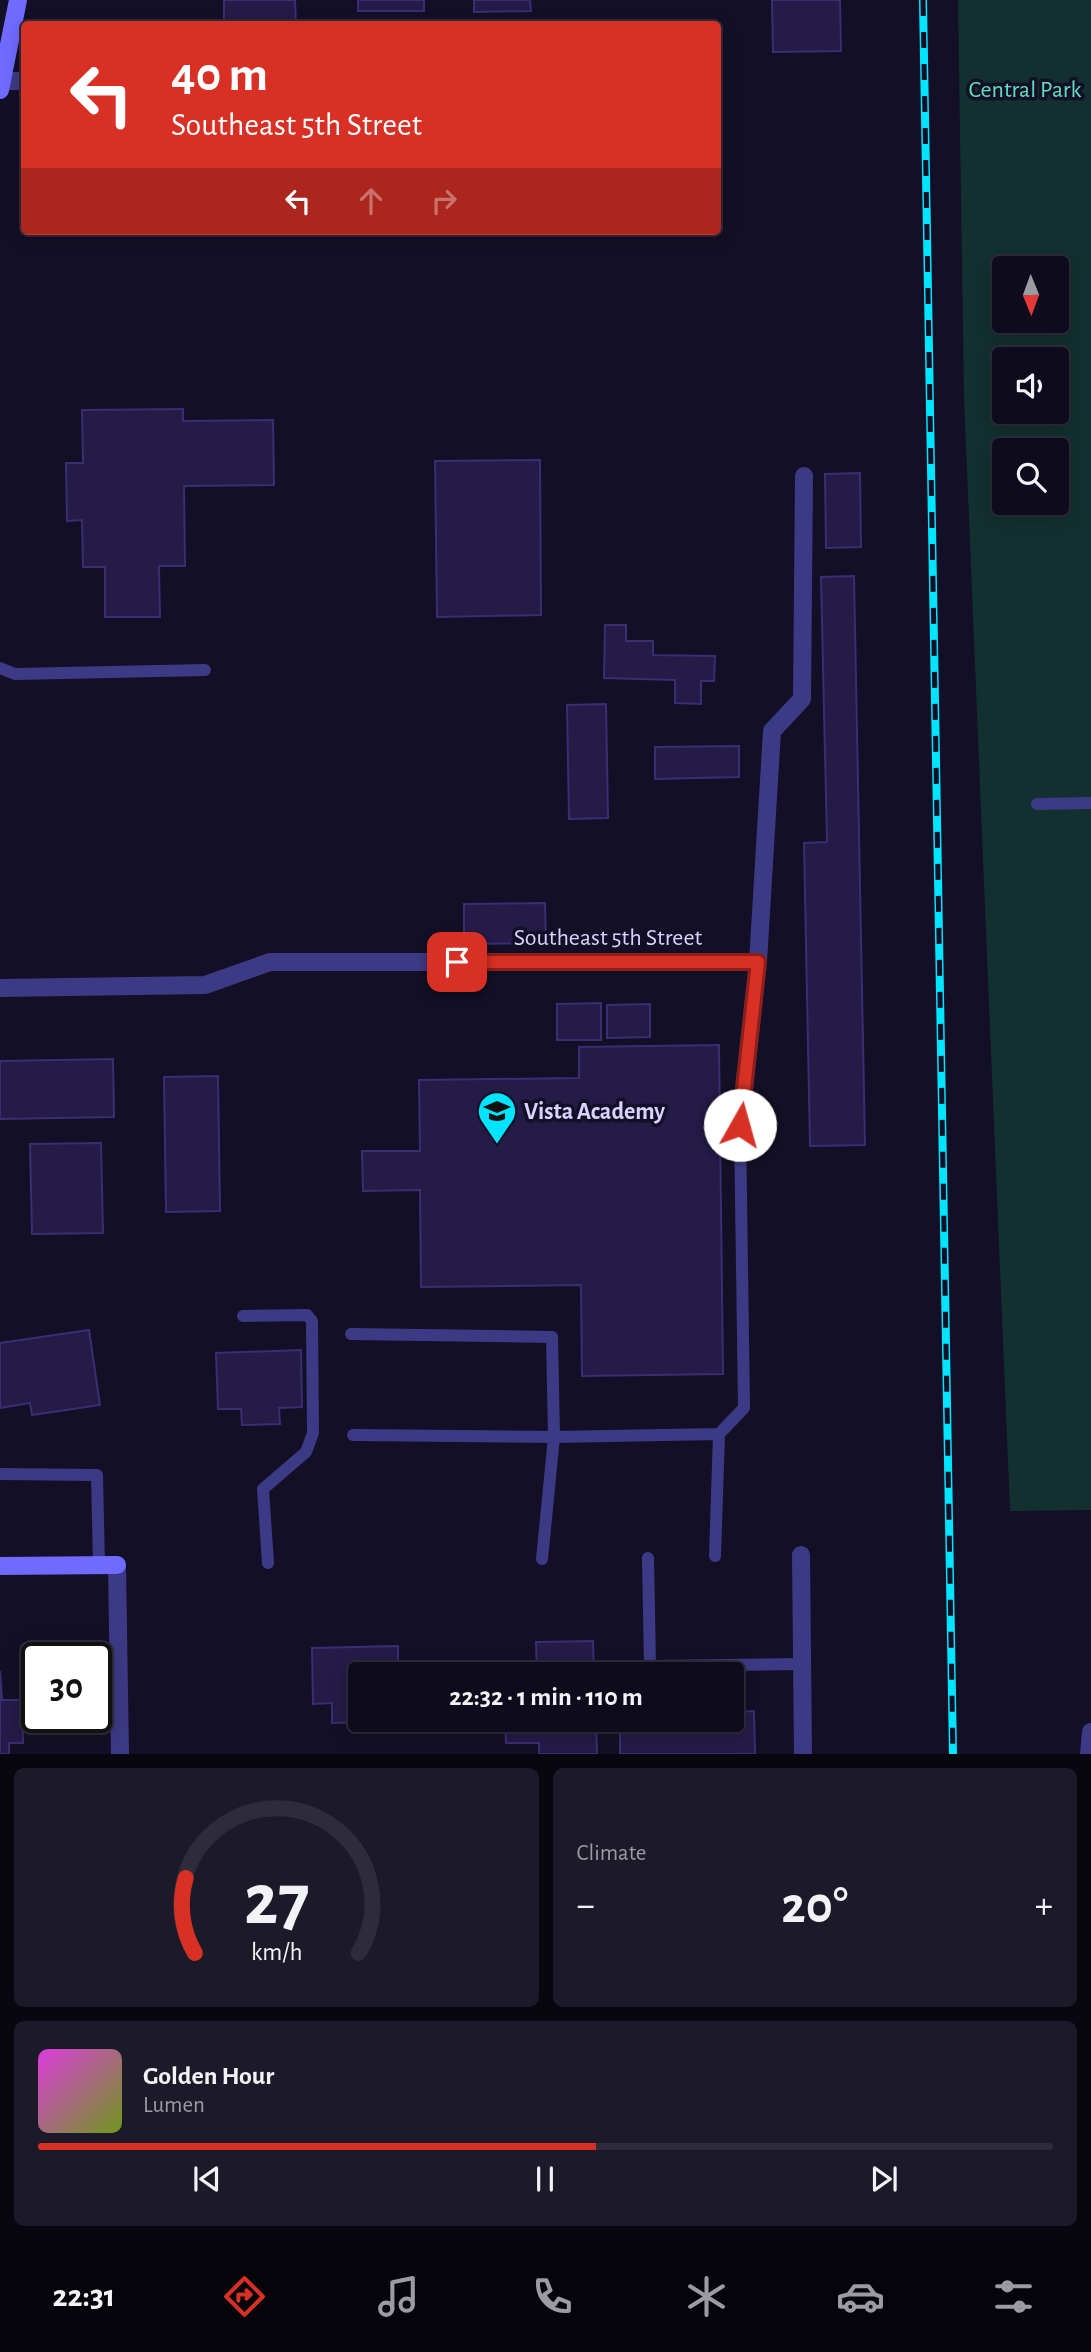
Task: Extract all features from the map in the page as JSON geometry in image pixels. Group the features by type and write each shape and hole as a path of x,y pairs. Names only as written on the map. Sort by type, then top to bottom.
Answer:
{"main road":[{"path":"1,86 18,0"},
{"path":"0,1566 108,1565"}],"street":[{"path":"1,86 21,82"},
{"path":"740,1125 758,962 772,732 802,699 804,476"},
{"name":"Southeast 5th Street","path":"0,988 205,985 270,962 758,962"},
{"path":"801,1555 803,1754"},
{"path":"108,1565 120,1754"},
{"path":"1089,1754 1091,1732"}],"lane":[{"path":"0,668 15,674 205,670"},
{"path":"1037,803 1091,803"},
{"path":"715,1556 719,1434 744,1408 740,1125"},
{"path":"243,1316 307,1315 312,1321 313,1433 306,1452 263,1489 268,1563"},
{"path":"351,1334 552,1337 554,1437 542,1559"},
{"path":"354,1435 554,1437 719,1434"},
{"path":"0,1474 97,1475 108,1565"},
{"path":"648,1558 650,1666 802,1664"}],"green space":[{"name":"Central Park","path":"958,0 1091,0 1091,1510 1010,1511 964,399"}],"building":[{"path":"224,0 295,0 296,21 224,21"},
{"path":"358,0 424,0 424,11 358,11"},
{"path":"474,0 530,0 531,11 474,12"},
{"path":"772,0 840,0 841,51 773,52"},
{"path":"183,409 183,421 273,420 274,485 184,486 185,566 159,566 160,617 105,617 105,567 83,567 82,520 67,521 66,463 83,463 82,410"},
{"path":"540,460 541,615 437,617 435,461"},
{"path":"860,473 861,547 826,548 825,474"},
{"path":"854,576 865,1145 810,1146 804,843 827,842 821,577"},
{"path":"605,625 626,625 626,641 653,641 653,655 715,656 714,681 701,681 701,704 675,703 675,680 604,678"},
{"path":"606,704 608,818 569,819 567,705"},
{"path":"739,746 739,777 655,779 655,747"},
{"path":"545,903 546,943 464,944 464,904"},
{"path":"601,1003 601,1040 557,1040 557,1004"},
{"path":"650,1004 650,1037 607,1038 607,1005"},
{"path":"719,1045 723,1374 582,1376 581,1285 421,1287 420,1190 363,1191 362,1151 420,1151 419,1080 579,1078 579,1047"},
{"path":"113,1059 114,1117 0,1119 0,1061"},
{"path":"218,1076 220,1211 166,1212 164,1077"},
{"path":"101,1143 103,1233 32,1234 30,1144"},
{"path":"89,1330 100,1405 32,1415 30,1403 0,1408 0,1343"},
{"path":"301,1350 302,1407 279,1408 280,1424 242,1425 241,1409 218,1409 216,1353"},
{"path":"593,1641 594,1662 537,1662 536,1642"},
{"path":"398,1646 398,1662 348,1662 348,1723 332,1723 332,1703 313,1704 312,1648"},
{"path":"0,1671 2,1700 21,1700 23,1743 9,1743 9,1754 0,1754"},
{"path":"744,1711 754,1711 755,1754 620,1754 620,1732 744,1732"},
{"path":"506,1732 596,1732 597,1754 539,1754 539,1743 506,1743"}],"railway":[{"path":"923,0 953,1754"}],"place":[{"name":"Vista Academy","path":"497,1145"}],"route":[{"path":"457,962 758,962 740,1125"}]}
